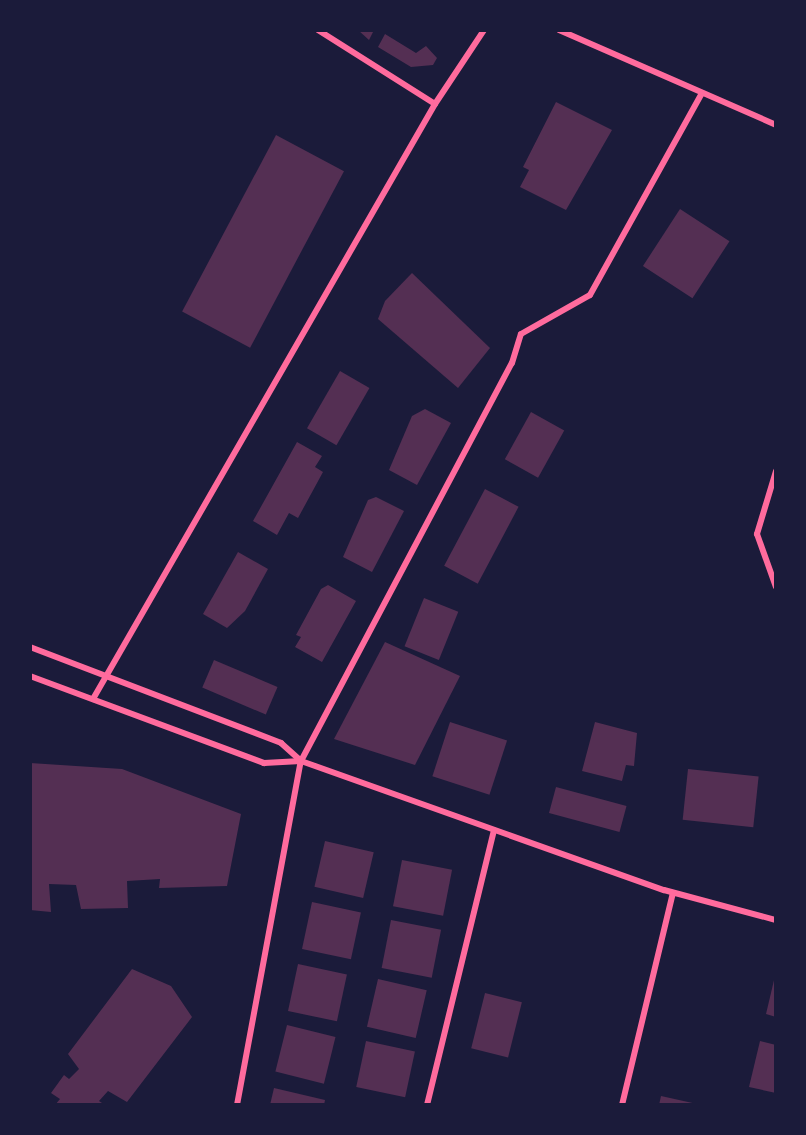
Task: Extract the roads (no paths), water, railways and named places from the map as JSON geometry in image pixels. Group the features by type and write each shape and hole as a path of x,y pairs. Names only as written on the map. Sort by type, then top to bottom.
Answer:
{"street":[{"path":"318,30 435,104"},
{"path":"93,699 435,104 484,30"},
{"path":"559,30 776,125"},
{"path":"237,1105 301,761 512,363 521,334 590,295 702,93"},
{"path":"776,471 758,534 776,587"},
{"path":"30,647 281,743 301,761 673,893 776,920"},
{"path":"30,676 264,763 301,761"},
{"path":"427,1105 494,830"},
{"path":"622,1105 673,893"}]}
